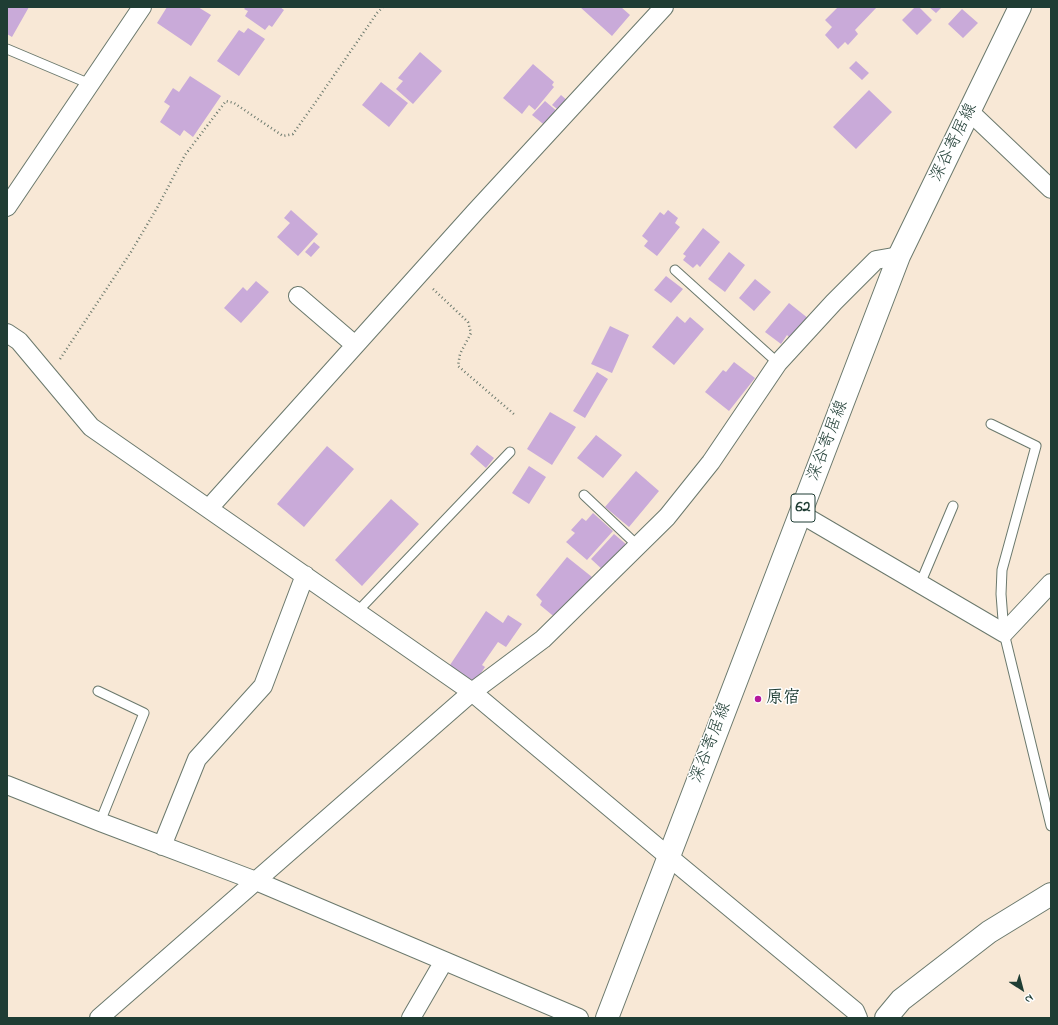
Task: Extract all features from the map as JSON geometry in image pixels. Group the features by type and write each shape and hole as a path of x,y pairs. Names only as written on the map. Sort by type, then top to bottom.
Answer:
{"main road":[{"name":"深谷寄居線","path":"607,1018 899,256 1020,7"},
{"path":"886,1018 901,1000 989,932 1051,894"}],"street":[{"path":"7,207 142,7"},
{"path":"209,508 418,275 664,7"},
{"path":"970,112 1051,189"},
{"path":"100,1018 472,692 543,639 667,517 710,462 778,362 876,260 899,256"},
{"path":"298,296 355,345"},
{"path":"7,333 19,341 91,426 472,692 855,1011 858,1018"},
{"path":"801,514 1004,633 1051,583"},
{"path":"162,846 197,759 263,686 305,575"},
{"path":"7,784 100,822 256,881 579,1018"},
{"path":"411,1018 444,961"}],"lane":[{"path":"7,49 90,84"},
{"path":"675,270 778,362"},
{"path":"991,424 1036,446 1002,570 1001,594 1004,633 1051,826"},
{"path":"357,612 510,452"},
{"path":"584,495 638,546"},
{"path":"920,584 954,506"},
{"path":"98,691 144,713 100,822"}],"path":[{"path":"49,376 131,252 157,208 185,155 226,101 234,103 283,136 293,134 377,13 383,7"},
{"path":"418,275 468,322 471,333 460,354 458,366 515,415"}],"building":[{"path":"7,7 29,7 12,37 7,34"},
{"path":"167,7 198,7 211,15 191,46 157,23"},
{"path":"246,7 280,7 284,10 272,27 269,25 265,30 245,16 248,11 244,9"},
{"path":"580,7 621,7 630,15 612,36"},
{"path":"838,7 877,7 855,30 858,34 848,45 845,42 838,49 825,35 832,27 825,20"},
{"path":"915,7 919,7 932,20 917,35 902,20"},
{"path":"929,7 942,7 936,13"},
{"path":"962,9 978,23 963,38 948,24"},
{"path":"248,28 265,39 239,76 217,61 239,30 244,33"},
{"path":"420,52 442,71 413,104 396,89 403,81 398,78"},
{"path":"856,61 869,73 862,80 849,68"},
{"path":"533,64 554,82 552,85 554,87 535,110 529,105 522,114 503,98"},
{"path":"190,76 221,96 193,137 184,130 180,136 160,122 170,106 164,102 173,88 179,92"},
{"path":"381,82 408,103 389,127 362,105"},
{"path":"869,90 892,112 856,149 833,127"},
{"path":"561,95 569,102 561,112 552,105"},
{"path":"545,101 559,113 547,127 532,115"},
{"path":"291,210 318,234 298,256 277,237 290,223 284,218"},
{"path":"668,210 678,218 675,223 680,227 657,256 644,246 648,241 642,236 660,212 664,215"},
{"path":"703,228 720,242 700,267 697,264 693,268 683,260 686,256 683,254"},
{"path":"314,242 320,247 311,257 305,252"},
{"path":"729,252 745,265 725,292 708,279"},
{"path":"666,276 683,289 671,303 654,290"},
{"path":"755,279 771,292 754,311 739,298"},
{"path":"256,281 269,292 241,323 224,308 243,287 247,291"},
{"path":"789,303 809,319 790,338 787,335 781,344 765,332"},
{"path":"677,316 685,323 690,317 704,329 674,365 652,347"},
{"path":"610,326 629,335 612,373 591,364"},
{"path":"734,362 755,378 729,411 705,392 723,370 726,372"},
{"path":"597,372 608,379 585,418 573,411"},
{"path":"550,412 576,427 552,465 527,449"},
{"path":"596,435 622,455 603,478 577,458"},
{"path":"477,445 494,458 486,468 470,454"},
{"path":"327,446 354,469 304,527 277,504"},
{"path":"529,466 546,477 529,504 512,493"},
{"path":"636,471 659,491 629,527 605,507"},
{"path":"391,499 419,524 362,586 335,560"},
{"path":"593,513 613,531 587,560 566,542 575,533 571,530 582,518 586,521"},
{"path":"614,534 627,545 604,571 591,559"},
{"path":"567,557 592,577 557,619 540,605 542,601 536,595"},
{"path":"486,611 503,623 508,615 522,624 506,647 498,642 482,665 485,667 473,685 448,668"}],"place":[{"name":"原宿","path":"758,699"}]}
